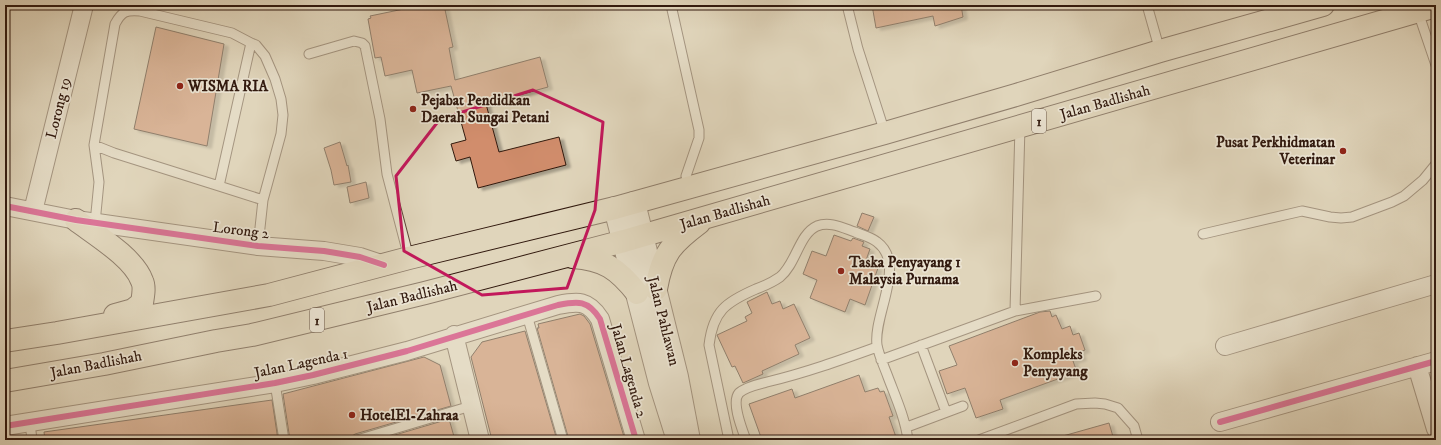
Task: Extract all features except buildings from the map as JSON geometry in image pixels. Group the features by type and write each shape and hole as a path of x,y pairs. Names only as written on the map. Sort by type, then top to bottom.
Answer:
{"main road":[{"name":"1","path":"5,341 269,295 409,258 624,206 885,133 1160,51 1322,5"},
{"name":"Jalan Badlishah","path":"5,381 104,364 281,329 425,293 633,238 1427,9"},
{"path":"566,256 584,257 601,262 618,271 625,278 646,291 659,272 666,254 677,240 706,217"},
{"path":"56,333 133,310 142,303 143,282 137,270 125,256 85,221"}],"street":[{"name":"Lorong 19","path":"33,211 84,5"},
{"name":"Lorong 2","path":"5,206 85,221 258,246 324,251 360,257 384,265"},
{"name":"Jalan Pahlawan","path":"624,206 646,291 660,383 678,440"},
{"path":"1225,346 1436,284"},
{"name":"Jalan Pahlawan","path":"646,291 677,377 689,440"},
{"name":"Jalan Lagenda 1","path":"5,426 31,432 312,375 407,351 454,335 558,305 574,302 585,304 594,310"},
{"name":"Jalan Lagenda 2","path":"594,310 605,331 636,440"},
{"path":"454,335 480,440"},
{"path":"1220,422 1436,361"},
{"path":"1417,366 1436,429"},
{"path":"1424,440 1436,436"}],"lane":[{"path":"671,5 699,130 699,138 686,176 689,188"},
{"path":"847,5 858,49 885,133"},
{"path":"1146,5 1160,51"},
{"path":"1427,9 1436,65"},
{"path":"85,221 99,182 94,145 115,24 123,12 130,10 140,11 232,34 256,45 265,56 275,79 281,99 283,114 281,134 263,200 258,246"},
{"path":"309,54 354,41 362,43 365,46 380,119 387,174 409,258"},
{"path":"219,186 251,43"},
{"path":"1015,311 1020,126"},
{"path":"94,145 114,153 263,200"},
{"path":"1203,234 1282,215 1302,212 1330,217 1352,217 1404,196 1423,180 1436,164"},
{"path":"729,440 709,345 713,323 726,305 735,298 768,284 780,276 790,266 806,235 816,226 828,224 840,226 875,240 886,251 889,258 890,272 878,326 877,347 907,427 908,440"},
{"path":"881,360 1015,311 1096,296"},
{"path":"527,315 563,440"},
{"path":"921,345 946,412"},
{"path":"746,440 737,412 736,400 739,393 761,384 813,370 877,347"},
{"path":"275,383 284,440"},
{"path":"979,440 1076,404 1086,402 1105,404 1118,408 1134,426 1138,440"},
{"path":"358,440 472,406"},
{"path":"907,427 964,406"}],"highlighted area":[{"path":"533,90 603,122 595,210 567,288 482,295 404,251 396,176 440,119"}],"cycle path":[{"path":"5,206 76,220 258,246 324,251 360,257 384,265"},
{"path":"5,426 275,383 313,375 407,351 558,305 582,303 591,308 600,319 636,440"},
{"path":"1220,422 1436,361"}],"place":[{"name":"WISMA RIA","path":"180,86"},
{"name":"Pejabat Pendidkan Daerah Sungai Petani","path":"413,109"},
{"name":"Pusat Perkhidmatan Veterinar","path":"1343,151"},
{"name":"Taska Penyayang 1 Malaysia Purnama","path":"841,271"},
{"name":"Kompleks Penyayang","path":"1015,363"},
{"name":"HotelEl-Zahraa","path":"352,415"}]}
